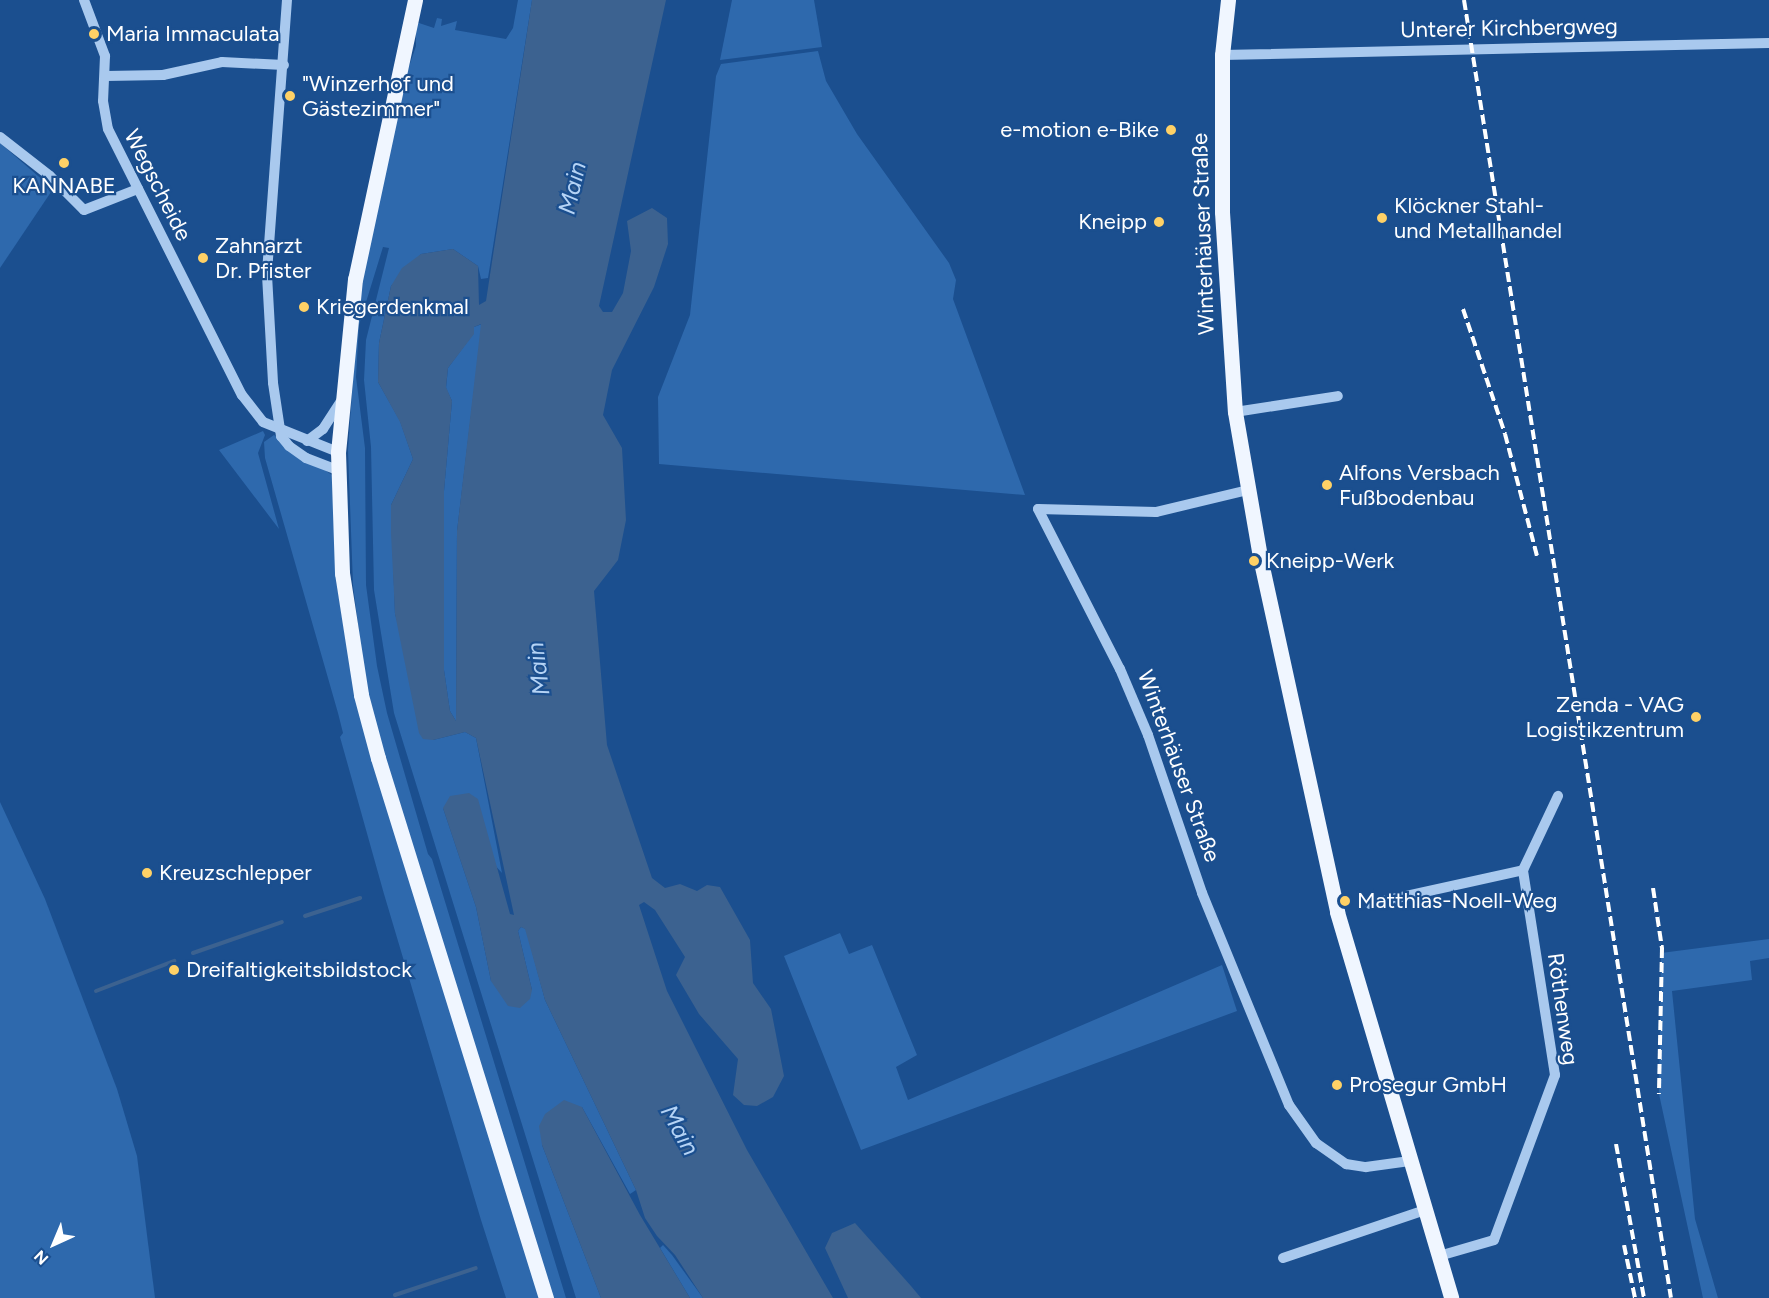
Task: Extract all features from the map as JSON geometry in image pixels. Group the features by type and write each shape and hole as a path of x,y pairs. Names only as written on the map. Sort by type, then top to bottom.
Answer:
{"main road":[{"path":"415,0 355,279 341,401 338,452 342,573 361,695 546,1298"},
{"name":"Winterhäuser Straße","path":"1228,0 1222,55 1222,212 1235,412 1248,490 1337,912 1451,1298"}],"street":[{"name":"Wegscheide","path":"84,0 99,32 106,76 103,101 108,129 247,403 263,422 338,452"},
{"path":"288,0 267,306 281,436 295,452 338,470"},
{"name":"Unterer Kirchbergweg","path":"1222,55 1769,43"},
{"path":"106,76 163,75 222,62 284,65"},
{"path":"0,136 50,176 84,210 138,189"},
{"path":"1235,412 1338,396"},
{"path":"307,441 323,429 341,401"},
{"name":"Winterhäuser Straße","path":"1248,490 1156,512 1038,509 1125,680 1202,893 1289,1106 1316,1143 1346,1164 1366,1167 1410,1161"},
{"path":"1370,904 1523,870 1558,796"},
{"name":"Röthenweg","path":"1438,1257 1494,1240 1555,1075 1523,870"},
{"path":"1283,1258 1425,1210"}],"shaded area":[{"path":"518,0 532,0 488,278 481,279 478,266 453,249 421,254 391,286 379,343 378,382 400,421 413,459 391,505 395,614 433,740 465,732 476,738 502,873 443,808 476,907 491,981 532,990 518,931 521,927 526,929 545,1000 636,1190 630,1194 582,1107 542,1145 601,1298 576,1298 394,713 374,590 371,447 364,380 366,340 389,248 383,247 359,325 356,377 365,448 366,585 377,666 387,713 428,854 432,859 566,1298 552,1298 385,758 366,688 353,585 348,450 360,280 401,90 416,46 416,22 434,28 437,18 442,19 441,26 457,21 455,30 506,39 513,28"},
{"path":"732,0 814,0 822,47 720,60"},
{"path":"818,51 826,81 857,134 949,263 956,280 953,299 1025,495 659,464 658,397 690,315 716,76 721,64"},
{"path":"0,143 53,189 0,268"},
{"path":"482,324 457,531 456,721 450,711 444,670 444,491 452,401 446,388 448,368 473,334 474,327"},
{"path":"263,431 265,435 258,453 279,529 219,450"},
{"path":"274,435 332,475 336,580 349,659 541,1298 506,1298 481,1220 384,894 340,737 343,733 338,713 265,458 264,442"},
{"path":"0,802 45,899 117,1089 137,1156 155,1298 0,1298"},
{"path":"840,933 849,954 872,945 917,1055 896,1067 908,1100 1222,965 1237,1011 861,1150 784,956"},
{"path":"1769,939 1769,958 1750,961 1752,980 1672,991 1695,1219 1718,1298 1703,1298 1659,1094 1661,953"},
{"path":"663,1245 703,1298 690,1298 660,1248"}],"water":[{"name":"Main","path":"532,0 666,0 599,306 603,312 612,312 623,293 631,251 627,221 652,208 667,218 668,244 654,287 612,370 603,415 622,448 626,520 618,560 594,591 607,745 652,878 665,888 680,884 697,891 707,885 720,887 750,940 753,983 771,1009 784,1076 773,1097 757,1106 744,1105 733,1095 738,1059 699,1014 676,975 685,957 655,910 644,902 639,905 667,991 747,1150 833,1298 703,1298 675,1255 657,1236 645,1218 636,1190 545,1000 525,929 521,927 518,931 532,990 530,999 520,1008 508,1006 491,981 476,907 443,808 450,796 469,793 478,799 510,914 514,915 476,738 465,732 433,740 423,739 419,733 395,614 391,533 391,505 413,459 400,422 378,382 379,343 391,286 402,268 421,254 453,249 478,266 479,305 486,301","holes":["481,324 457,531 456,721 450,711 444,670 444,491 452,401 446,387 448,368 474,334 474,327"]},
{"path":"564,1100 582,1107 640,1215 690,1298 601,1298 542,1145 539,1126 545,1114"},
{"path":"855,1223 921,1298 848,1298 825,1248 832,1233"}],"waterway":[{"path":"305,916 360,898"},
{"path":"193,953 282,922"},
{"path":"96,991 174,961"},
{"path":"395,1295 476,1268"}],"railway":[{"path":"1464,0 1671,1298"},
{"path":"1463,309 1505,434 1537,556"},
{"path":"1653,888 1662,948 1659,1094"},
{"path":"1616,1144 1644,1298"},
{"path":"1624,1245 1635,1298"}],"place":[{"name":"Maria Immaculata","path":"94,34"},
{"name":"\"Winzerhof und Gästezimmer\"","path":"290,96"},
{"name":"e-motion e-Bike","path":"1171,130"},
{"name":"KANNABE","path":"64,163"},
{"name":"Klöckner Stahl- und Metallhandel","path":"1382,218"},
{"name":"Kneipp","path":"1159,222"},
{"name":"Zahnarzt Dr. Pfister","path":"203,258"},
{"name":"Kriegerdenkmal","path":"304,307"},
{"name":"Alfons Versbach Fußbodenbau","path":"1327,485"},
{"name":"Kneipp-Werk","path":"1254,561"},
{"name":"Zenda - VAG Logistikzentrum","path":"1696,717"},
{"name":"Kreuzschlepper","path":"147,873"},
{"name":"Matthias-Noell-Weg","path":"1345,901"},
{"name":"Dreifaltigkeitsbildstock","path":"174,970"},
{"name":"Prosegur GmbH","path":"1337,1085"}]}
